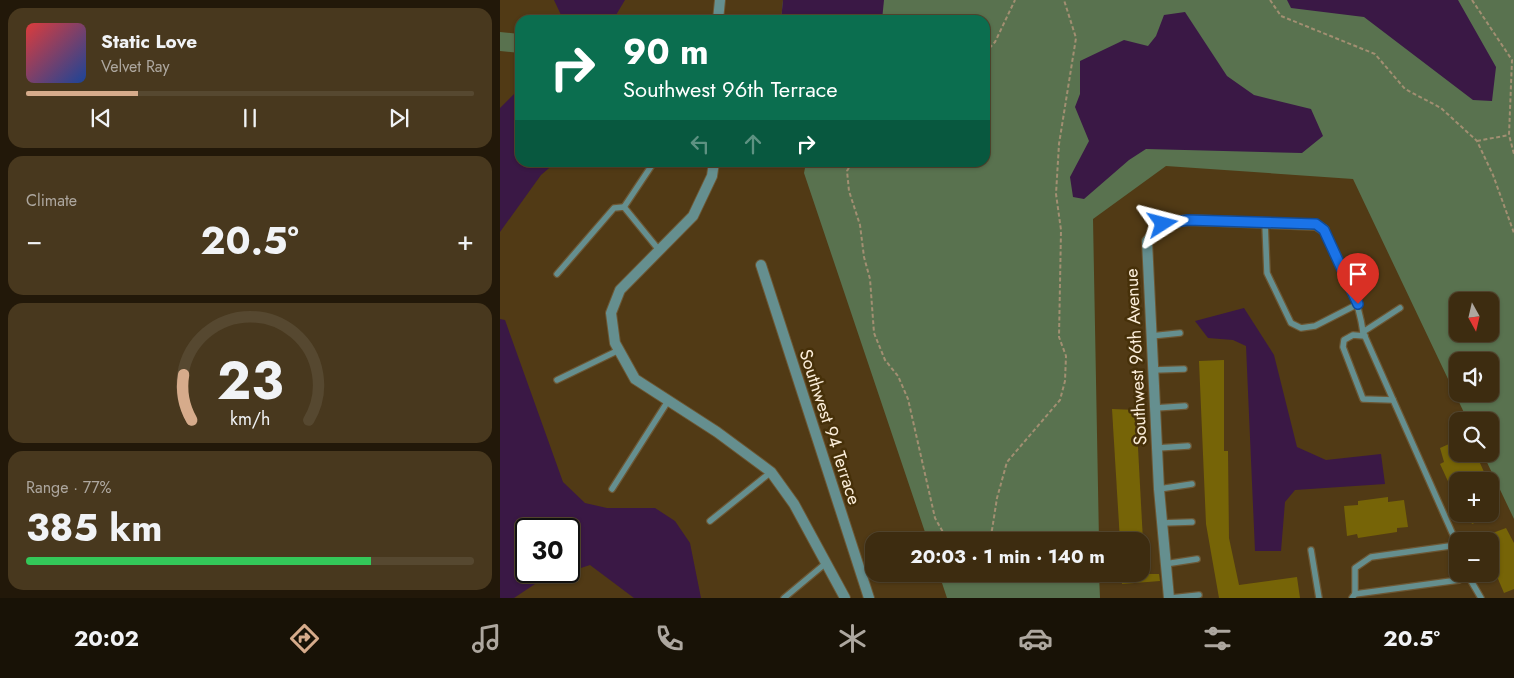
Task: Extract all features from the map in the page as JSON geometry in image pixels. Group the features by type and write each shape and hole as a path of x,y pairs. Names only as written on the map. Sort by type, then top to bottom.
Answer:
{"street":[{"path":"718,15 720,0"},
{"path":"713,167 712,176 693,216 620,290 611,313 615,343 635,379 717,432 771,472 794,504 845,598"},
{"name":"Southwest 96th Avenue","path":"1170,598 1159,489 1147,241 1163,224 1188,220 1316,224 1324,230"},
{"name":"Southwest 94 Terrace","path":"762,265 869,598"}],"lane":[{"path":"557,274 614,208 624,206 651,167"},
{"path":"624,206 659,250"},
{"path":"1265,222 1268,274 1292,323 1301,328 1315,326 1358,304"},
{"path":"1324,230 1358,304 1364,334 1451,532"},
{"path":"1393,400 1363,399 1343,348 1344,340 1353,335 1364,334 1400,308"},
{"path":"1151,336 1180,333"},
{"path":"557,380 619,350"},
{"path":"1153,370 1184,369"},
{"path":"612,489 668,401"},
{"path":"1155,408 1185,406"},
{"path":"1157,448 1188,446"},
{"path":"710,521 771,472"},
{"path":"1159,489 1192,484"},
{"path":"1162,524 1192,522"},
{"path":"1449,547 1371,557 1355,568 1353,596 1449,582"},
{"path":"1311,550 1319,598"},
{"path":"1166,564 1197,559"},
{"path":"784,598 826,563"},
{"path":"1472,582 1482,598"},
{"path":"1170,598 1199,595"}],"path":[{"path":"990,48 995,42 1016,0"},
{"path":"849,167 847,171 849,191 860,225 864,257 870,279 874,333 884,360 898,376 908,399 935,518 944,534 982,540 992,530 997,498 1007,462 1060,400 1065,381 1066,356 1059,337 1061,230 1056,194 1059,144 1076,38 1064,0"},
{"path":"1270,0 1281,16 1375,54 1405,89 1441,108 1477,141 1493,175 1514,233"},
{"path":"1472,0 1512,60 1508,135 1514,154"},
{"path":"1477,141 1508,135"}],"green space":[{"path":"783,0 1514,0 1514,519 1499,488 1499,472 1492,472 1487,462 1499,462 1499,412 1464,412 1459,402 1499,402 1499,352 1449,352 1449,381 1353,179 1166,166 1093,219 1099,532 925,532 804,173 805,167 990,167 990,15 782,15"},
{"path":"500,32 515,34 515,52 500,51"},
{"path":"942,582 1099,582 1100,598 947,598"}],"shaded area":[{"path":"554,0 625,0 616,15 561,15"},
{"path":"783,0 884,0 882,15 782,15"},
{"path":"1287,0 1458,0 1496,67 1492,101 1473,100 1364,17 1291,8"},
{"path":"1185,12 1227,76 1254,95 1311,109 1323,136 1302,153 1146,149 1129,160 1084,199 1073,197 1070,177 1089,141 1075,107 1080,94 1080,61 1124,40 1148,46 1156,36 1164,15"},
{"path":"515,93 515,167 550,167 541,175 500,232 500,108"},
{"path":"1244,308 1274,355 1297,447 1326,460 1381,454 1385,484 1295,490 1285,502 1281,551 1255,551 1246,346 1233,340 1208,338 1195,321"},
{"path":"500,319 505,320 563,482 585,503 607,508 655,508 675,521 690,543 701,598 634,598 590,565 580,568 580,518 515,518 515,583 536,583 514,598 500,598"}],"building":[{"path":"1224,360 1224,451 1228,451 1229,538 1239,585 1297,577 1300,598 1219,598 1206,524 1199,361"},
{"path":"1112,409 1136,410 1143,532 1119,532"},
{"path":"1449,444 1449,462 1480,462 1484,472 1449,472 1449,484 1440,464 1444,462 1440,448"},
{"path":"1388,497 1388,502 1404,500 1408,527 1397,528 1397,532 1358,538 1357,534 1347,536 1344,506 1358,505 1358,501"},
{"path":"1506,528 1514,543 1514,589 1504,593 1499,581 1499,532 1495,532"},
{"path":"1150,574 1159,574 1160,581 1150,582"},
{"path":"1122,582 1147,582 1122,584"}],"route":[{"path":"1163,224 1188,220 1316,224 1324,230 1358,304"}]}
